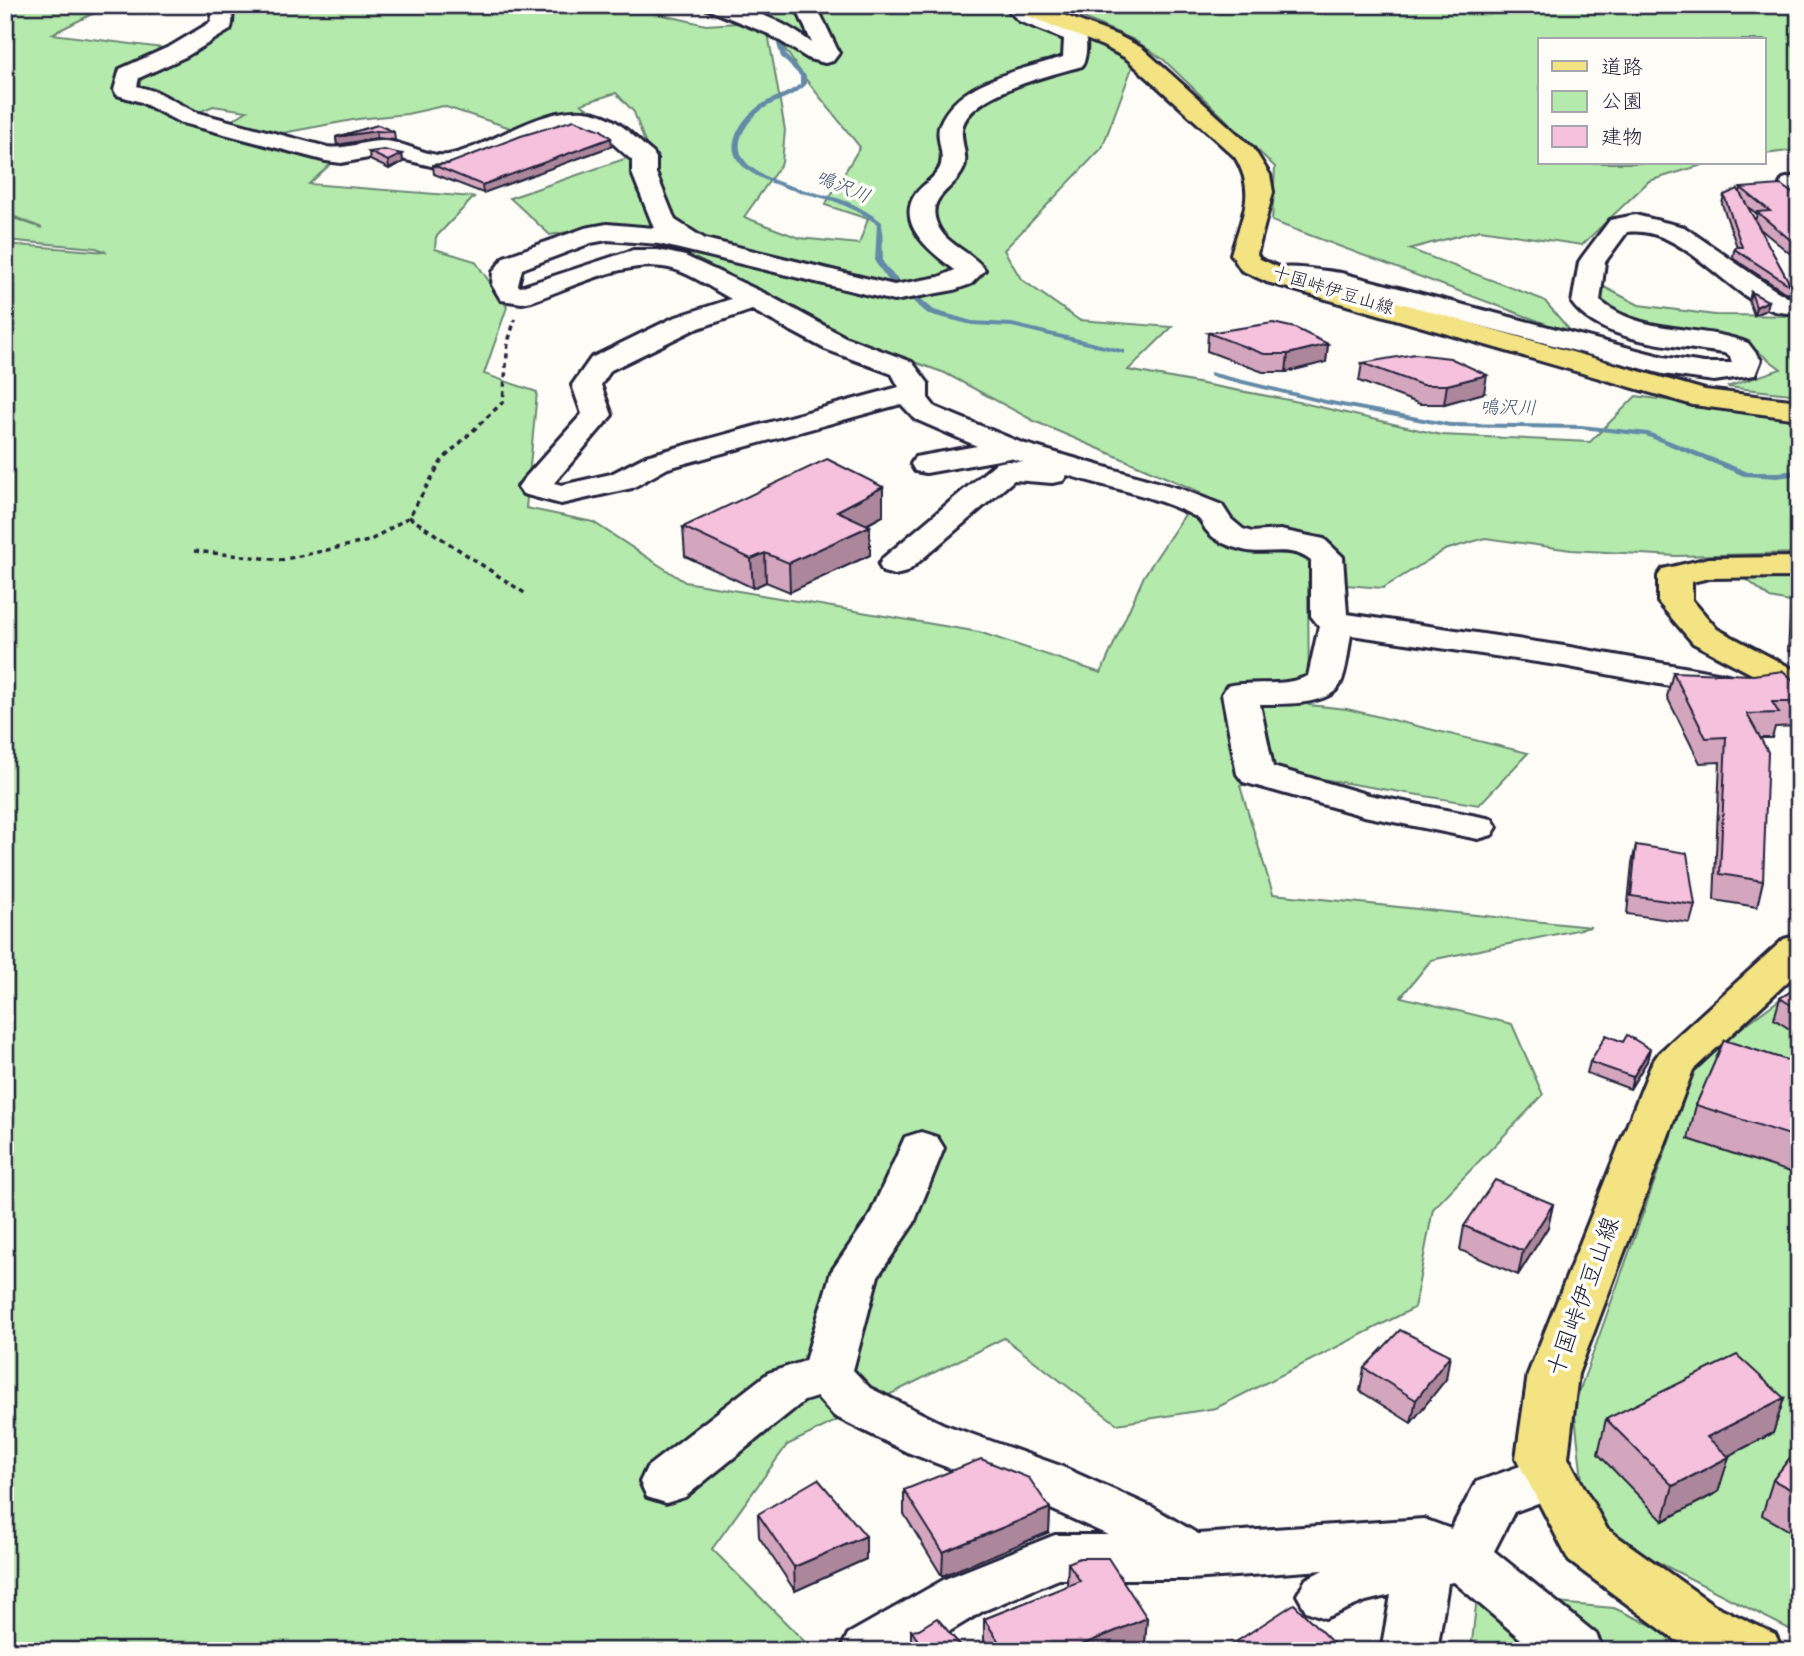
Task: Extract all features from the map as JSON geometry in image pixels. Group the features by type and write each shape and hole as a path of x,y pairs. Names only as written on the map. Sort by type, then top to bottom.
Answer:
{"main road":[{"name":"十国峠伊豆山線","path":"1023,7 1111,41 1134,53 1245,153 1258,175 1261,192 1244,254 1250,264 1276,276 1703,398 1799,410"},
{"path":"1789,684 1705,636 1675,602 1675,576 1709,568 1799,567"},
{"name":"十国峠伊豆山線","path":"1755,1651 1694,1622 1588,1545 1542,1458 1553,1374 1674,1063 1799,948"}],"street":[{"path":"224,5 221,13 222,25 179,51 128,74 125,90 149,97 187,117 326,154 341,156 385,148 448,163 558,120 583,117 603,124 644,158 644,173 664,224 699,245"},
{"path":"713,5 760,21 816,56 825,56 828,53 805,5"},
{"path":"1023,7 1020,12 1026,17 1075,36 1074,61 987,92 968,101 956,114 950,129 955,157 952,170 925,199 922,209 923,222 928,232 972,270 962,278 894,293 699,245 631,232 607,232 585,236 513,263 506,272 505,285 511,293 522,295 633,258 659,258 685,264 835,343 902,368 914,383 913,400 925,413 1012,449 1173,497 1210,512 1219,525 1232,536 1250,542 1280,540 1313,546 1327,557 1328,616 1336,623 1564,656 1720,685 1789,684"},
{"path":"1799,183 1792,184 1799,197"},
{"path":"1276,276 1307,276 1341,281 1663,365 1707,373 1730,373 1745,369 1747,360 1742,352 1728,346 1633,328 1605,318 1586,303 1592,262 1619,225 1636,223 1675,232 1762,294 1780,304 1799,306"},
{"path":"756,300 683,324 601,364 586,385 597,415 534,487 561,495 621,481 657,462 914,392"},
{"path":"926,464 1012,449"},
{"path":"895,565 1007,470 1057,474 1074,468"},
{"path":"1336,623 1324,682 1300,693 1240,694 1256,774 1364,805 1478,827"},
{"path":"1706,1033 1752,1050"},
{"path":"827,1374 855,1272 890,1223 920,1148"},
{"path":"666,1482 786,1387 827,1374"},
{"path":"827,1374 852,1402 913,1432 1039,1480 1124,1518 1190,1557"},
{"path":"1409,1651 1443,1562 1495,1497 1551,1476"},
{"path":"868,1651 964,1595 1055,1557 1190,1557 1424,1541 1443,1562 1576,1651"},
{"path":"1325,1595 1355,1580 1443,1562"}],"path":[{"path":"194,551 281,560 369,541 409,517 442,460 503,402 508,342 522,295"},
{"path":"409,517 526,594"}],"green space":[{"path":"5,5 110,5 52,34 171,49 127,70 121,94 218,129 247,111 213,106 197,113 125,90 135,73 184,51 230,5 620,5 706,25 754,22 768,33 785,130 782,163 744,217 799,238 859,244 868,219 825,205 860,147 803,76 779,40 788,28 733,5 996,5 1099,45 1133,65 1102,148 1004,250 1021,279 1079,320 1172,327 1128,370 1294,401 1441,435 1590,442 1636,396 1799,418 1799,553 1676,556 1571,550 1485,538 1445,550 1383,588 1308,582 1309,705 1347,709 1528,753 1479,805 1292,774 1240,786 1273,894 1591,927 1431,960 1401,997 1512,1024 1543,1095 1433,1209 1414,1308 1216,1408 1117,1424 1004,1338 787,1445 712,1549 814,1651 5,1651 5,244 107,252 96,248 5,240 5,215 42,228 5,213","holes":["616,93 634,112 648,151 510,198 550,235 601,226 672,250 863,344 945,373 1034,421 1200,492 1144,576 1101,673 979,632 685,582 593,522 526,508 537,392 484,374 507,307 475,261 435,249 436,237 474,197 309,184 333,162 261,137 443,106 526,133 596,115 581,104"]},
{"path":"1054,5 1799,5 1799,153 1788,151 1766,154 1766,38 1538,38 1538,164 1706,164 1649,181 1582,245 1480,230 1409,249 1544,300 1573,334 1272,221 1275,167 1164,60 1134,40"},
{"path":"1604,287 1639,305 1715,315 1799,316 1799,395 1727,387 1781,369 1757,351 1591,308"},
{"path":"1745,578 1799,578 1799,604 1770,598"},
{"path":"1799,985 1799,1634 1587,1526 1574,1406 1698,1060"},
{"path":"1477,1596 1614,1608 1708,1651 1471,1651"}],"building":[{"path":"574,120 601,130 611,138 482,185 433,165 448,164 521,136"},
{"path":"378,125 394,132 376,131 336,137"},
{"path":"384,150 402,154 388,161 369,152"},
{"path":"1781,185 1799,195 1799,247 1757,212 1770,211 1741,188"},
{"path":"1738,189 1791,286 1736,250 1735,247 1742,247 1724,195"},
{"path":"1751,292 1768,301 1756,307"},
{"path":"1273,323 1295,328 1328,344 1288,354 1264,354 1208,333"},
{"path":"1415,354 1450,358 1487,375 1447,385 1422,385 1362,363"},
{"path":"827,459 883,487 837,511 870,526 789,563 765,553 751,559 683,527"},
{"path":"1794,589 1799,590 1799,642 1791,640"},
{"path":"1783,671 1799,691 1799,702 1772,702 1779,713 1747,714 1768,752 1763,881 1720,874 1726,737 1706,738 1673,672 1753,675"},
{"path":"1636,845 1687,853 1695,905 1631,896"},
{"path":"1799,987 1799,1010 1780,998"},
{"path":"1606,1035 1623,1042 1627,1035 1650,1049 1633,1077 1590,1062"},
{"path":"1724,1040 1790,1061 1796,1046 1799,1046 1799,1138 1696,1105"},
{"path":"1495,1180 1553,1204 1523,1251 1464,1226"},
{"path":"1400,1330 1450,1355 1416,1400 1364,1368"},
{"path":"1737,1355 1784,1398 1707,1437 1729,1457 1673,1486 1606,1419"},
{"path":"1799,1446 1799,1494 1773,1480"},
{"path":"981,1459 1029,1478 1050,1508 943,1552 904,1490"},
{"path":"818,1479 866,1536 794,1567 758,1514"},
{"path":"1080,1558 1108,1558 1147,1618 1067,1651 1005,1651 984,1619 1080,1581 1068,1563"},
{"path":"1294,1604 1341,1651 1222,1651"},
{"path":"937,1618 965,1651 925,1651 911,1630 919,1629"}],"waterway":[{"name":"鳴沢川","path":"756,28 779,40 784,57 803,76 803,85 762,107 747,122 739,135 736,150 742,163 776,182 851,206 880,223 879,262 891,278 931,312 972,323 1012,325 1122,352"},
{"name":"鳴沢川","path":"1213,374 1326,402 1450,425 1581,427 1648,434 1747,474 1778,475 1799,472"}]}
